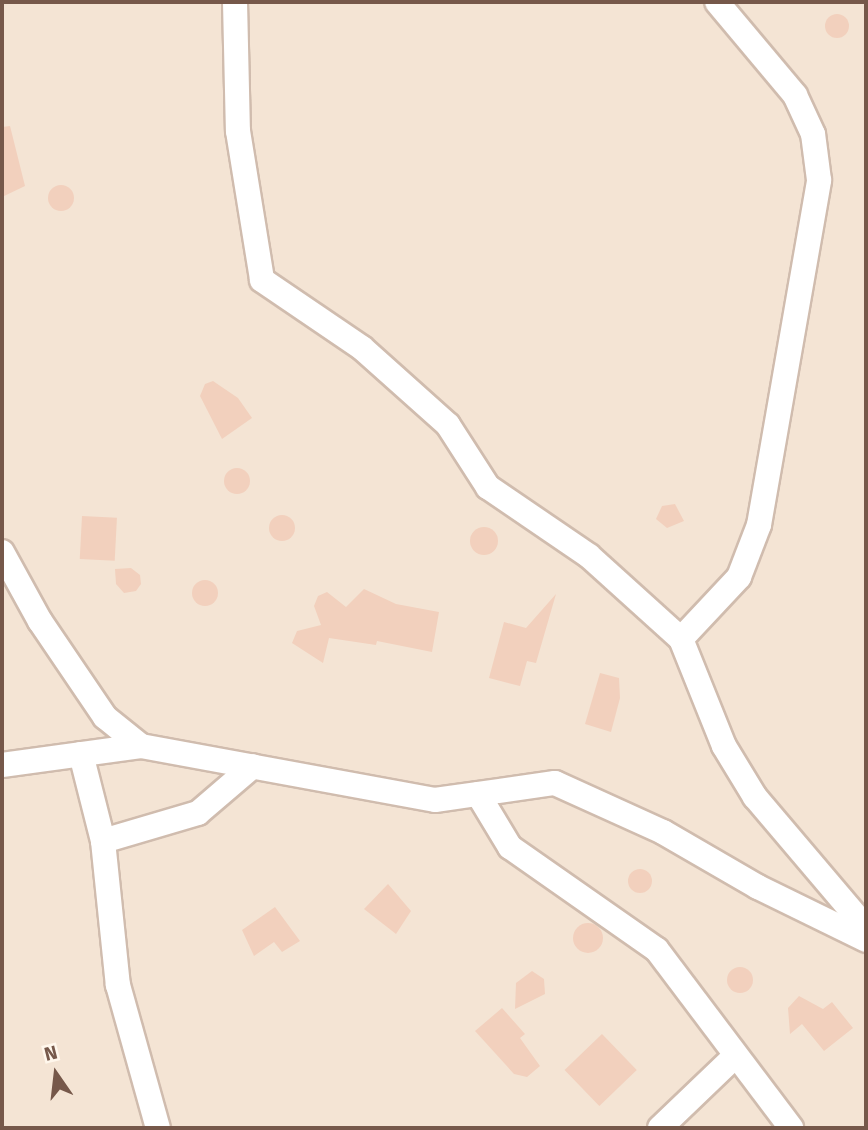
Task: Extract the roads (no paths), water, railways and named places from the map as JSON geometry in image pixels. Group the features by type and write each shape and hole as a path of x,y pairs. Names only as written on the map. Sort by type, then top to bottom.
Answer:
{"street":[{"path":"235,2 238,131 262,280 362,348 447,425 488,487 589,556 681,639 724,746 755,797 866,928"},
{"path":"681,639 739,577 759,525 819,180 813,134 794,95 717,2"},
{"path":"2,552 40,621 105,717 141,746"},
{"path":"2,765 141,746 435,800 555,783 663,832 758,887 866,940"},
{"path":"81,754 103,841 118,985 158,1128"},
{"path":"103,841 198,813 253,765"},
{"path":"478,794 510,847 657,950 791,1128"},
{"path":"660,1128 736,1055"}]}
